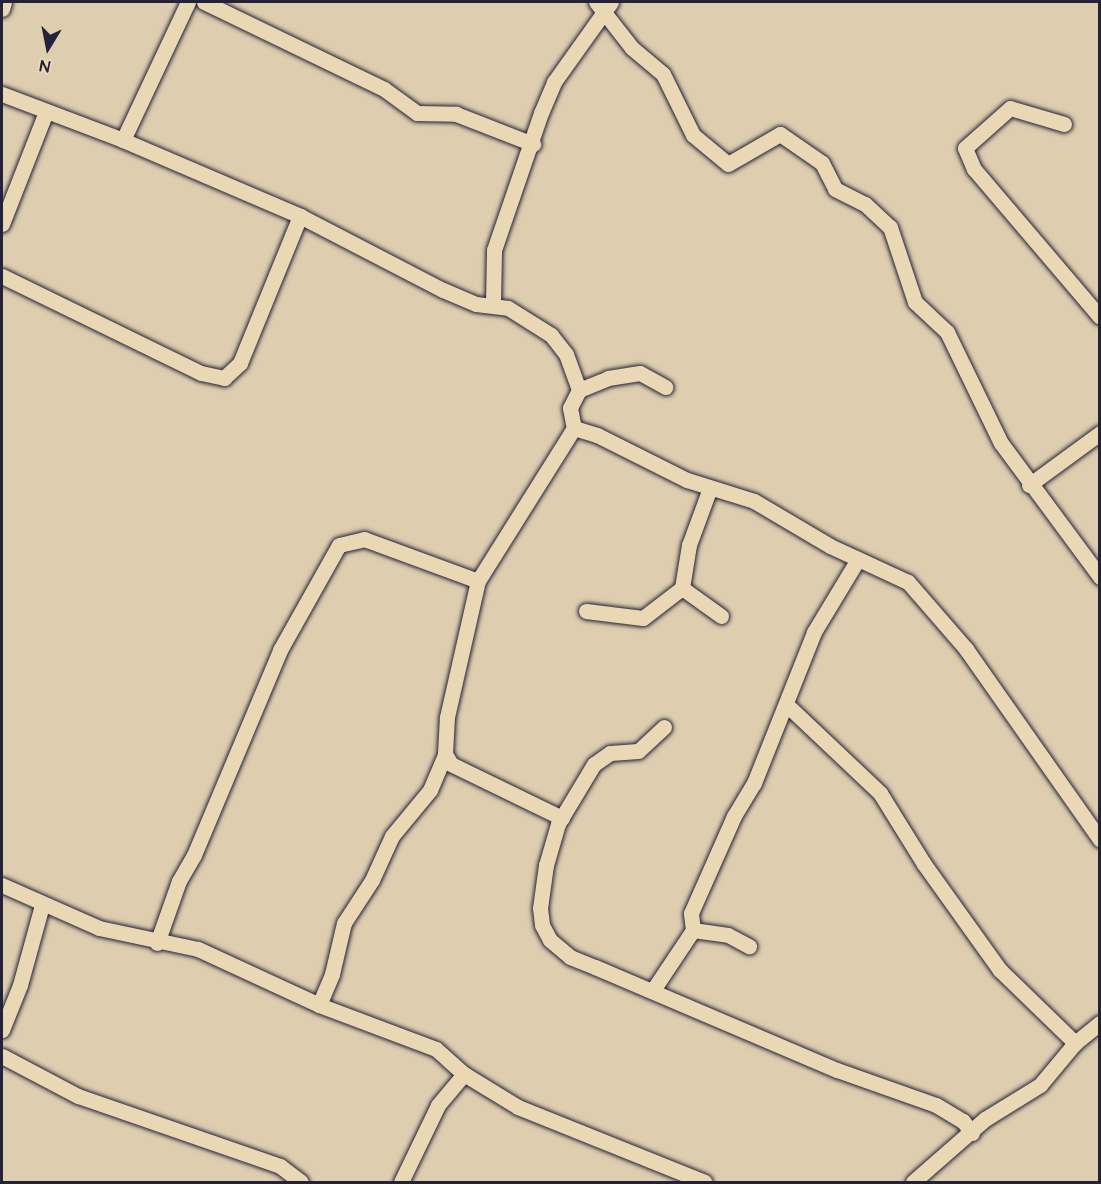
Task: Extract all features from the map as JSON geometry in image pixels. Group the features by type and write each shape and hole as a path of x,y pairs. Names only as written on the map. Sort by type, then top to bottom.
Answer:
{"street":[{"path":"2,9 4,2"},
{"path":"123,140 188,2"},
{"path":"204,2 384,89 417,113 456,114 533,144"},
{"path":"493,303 494,250 554,82 604,5 632,48 663,74 693,135 728,164 780,134 822,163 835,189 865,204 890,227 915,302 947,332 1001,443 1029,485 1070,533 1100,577"},
{"path":"2,94 123,140 300,216 443,290 476,304 493,303 508,308 551,335 566,354 579,390"},
{"path":"1064,124 1010,108 965,148 974,169 1100,317"},
{"path":"2,224 46,112"},
{"path":"2,276 201,373 224,378 240,363 300,216"},
{"path":"319,1005 332,974 344,923 372,880 392,836 430,790 445,754 447,717 478,581 574,428 570,408 579,390 608,378 640,373 665,387"},
{"path":"574,428 710,488 754,501 858,559 908,582 966,649 1100,840"},
{"path":"1029,485 1100,433"},
{"path":"586,611 643,618 682,588 689,545 710,488"},
{"path":"157,943 179,881 194,855 280,650 339,545 364,539 478,581"},
{"path":"653,990 693,930 691,913 788,706 814,632 858,559"},
{"path":"682,588 721,616"},
{"path":"788,706 880,793 924,864 1000,970 1075,1043"},
{"path":"664,727 638,751 610,753 594,764 562,818 546,866 540,908 542,925 550,940 570,957 653,990 837,1070 936,1105 963,1121 972,1133"},
{"path":"445,754 451,764 562,818"},
{"path":"2,885 42,905 99,928 157,943 198,949 319,1005 436,1049 464,1074 518,1107 705,1182"},
{"path":"2,1030 20,985 42,905"},
{"path":"693,930 728,935 749,946"},
{"path":"913,1182 972,1133 985,1119 1040,1085 1075,1043 1100,1023"},
{"path":"2,1056 78,1096 280,1166 301,1182"},
{"path":"401,1182 438,1105 464,1074"}]}
